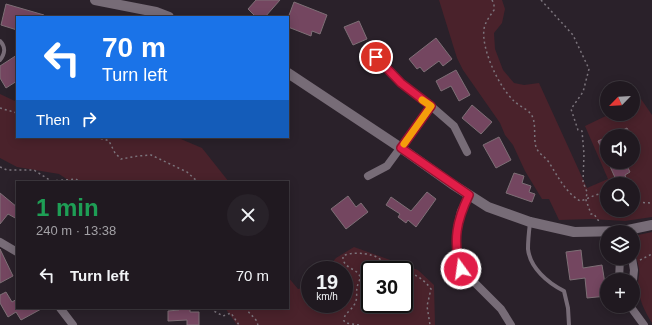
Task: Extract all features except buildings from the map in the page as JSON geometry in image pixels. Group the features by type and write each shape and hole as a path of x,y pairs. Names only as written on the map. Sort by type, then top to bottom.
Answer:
{"street":[{"path":"95,0 156,12 166,16"},
{"path":"376,57 401,83 454,126 467,152"},
{"path":"289,74 488,207 530,222 574,232 600,232"},
{"path":"368,176 387,166 431,106"},
{"path":"469,195 461,211 457,228 457,254 461,269 501,309 511,325"},
{"path":"640,227 652,225"},
{"path":"0,242 16,251"},
{"path":"61,309 73,325"},
{"path":"636,313 644,325"}],"lane":[{"path":"0,41 4,50 0,60"},
{"path":"530,222 528,250 533,263 540,274 554,286 564,291 568,308 569,325"}],"path":[{"path":"492,0 494,10 488,18 484,28 484,39 491,66 513,101 531,114 534,122 537,150 547,160 565,189 574,198 580,201 600,194"},
{"path":"540,0 573,35 589,69 586,76 584,92 571,109 578,130 582,131 584,154 583,182 587,192 586,200 591,214 594,214 601,225"},
{"path":"0,108 16,113"},
{"path":"95,138 109,141 115,154 121,159 151,155 187,172 197,181"},
{"path":"0,167 7,170 34,170 51,181 76,178 79,181"},
{"path":"640,202 652,203"},
{"path":"359,325 346,323 344,320 344,316 356,304 356,293 360,279 358,274 345,263 343,256 347,254 369,254 386,263 414,273 423,279 431,289 427,306 430,325"},
{"path":"640,259 648,257 652,254"},
{"path":"212,309 223,316 231,312 239,325"},
{"path":"246,309 253,316 258,325"}],"shaded area":[{"path":"439,0 502,0 505,9 502,23 494,33 495,49 503,70 514,83 524,85 539,83 587,188 600,182 600,217 640,217 640,177 607,177 604,169 640,169 640,129 600,129 600,161 585,126 600,119 600,121 640,121 641,99 652,115 652,217 625,221 591,219 559,220 549,199 542,199 525,171 513,145 505,135 500,123 463,70 457,58"},
{"path":"0,94 16,102 16,138 178,138 202,148 228,181 70,181 59,174 17,167 0,158"},
{"path":"652,232 652,323 644,310 640,297 640,273 638,265 640,265 640,235"},
{"path":"354,247 393,261 361,261 361,313 413,313 413,268 418,270 434,285 435,325 237,325 226,309 289,309 289,278 298,289 301,288 301,313 353,313 353,261 334,261"}],"slow traffic":[{"path":"404,144 431,106 422,100"}],"route":[{"path":"376,57 401,83 431,106 401,148 469,195 461,211 457,228 457,254 461,269"}]}
